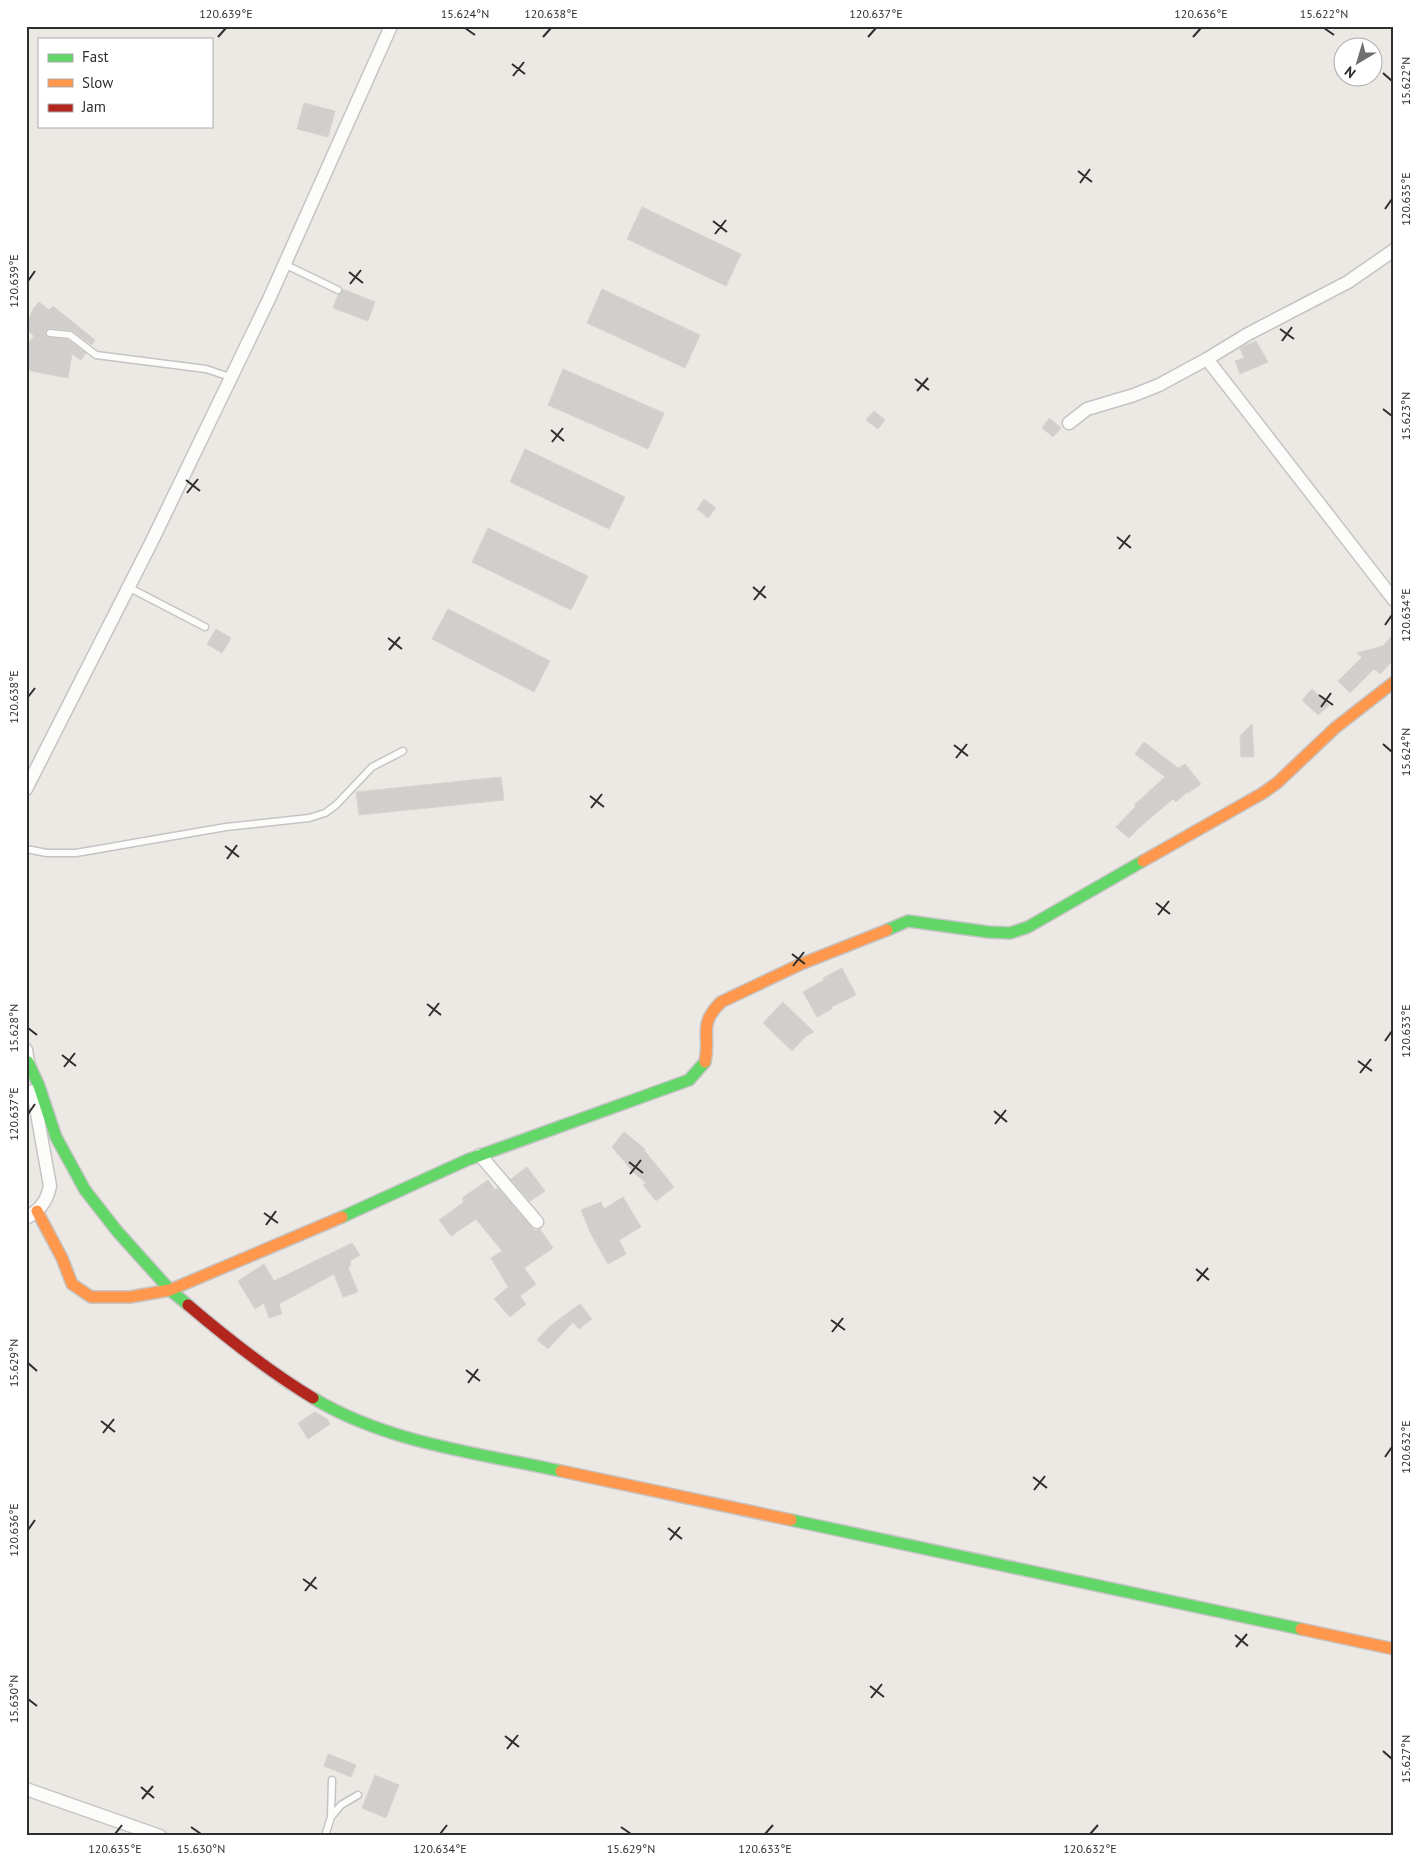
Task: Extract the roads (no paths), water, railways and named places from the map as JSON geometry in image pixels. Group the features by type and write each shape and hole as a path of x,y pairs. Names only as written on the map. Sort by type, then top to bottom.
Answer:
{"street":[{"path":"26,789 128,587 230,377 284,264 391,26"},
{"path":"1069,423 1087,409 1134,395 1158,385 1248,334 1348,282 1394,250"},
{"path":"1207,358 1394,600"},
{"path":"27,1056 50,1186 48,1196 31,1214 62,1258 72,1284 91,1297 130,1298 170,1290 334,1221 480,1156 689,1080 705,1062 706,1022 712,1011 721,1002 734,994 801,964 908,922 1002,933 1010,933 1028,927 1263,793 1277,783 1335,728 1394,682"},
{"path":"27,1056 56,1137 85,1190 117,1231 170,1290 235,1344 282,1379 328,1408 380,1429 440,1445 1394,1649"},
{"path":"480,1156 537,1222"},
{"path":"26,1789 160,1836"}],"lane":[{"path":"284,264 338,290"},
{"path":"50,333 70,335 96,355 206,369 230,377"},
{"path":"128,587 205,628"},
{"path":"26,849 47,853 76,853 226,828 310,818 325,813 336,805 372,767 403,751"},
{"path":"325,1836 331,1817 332,1780"},
{"path":"331,1817 340,1805 358,1795"}]}
